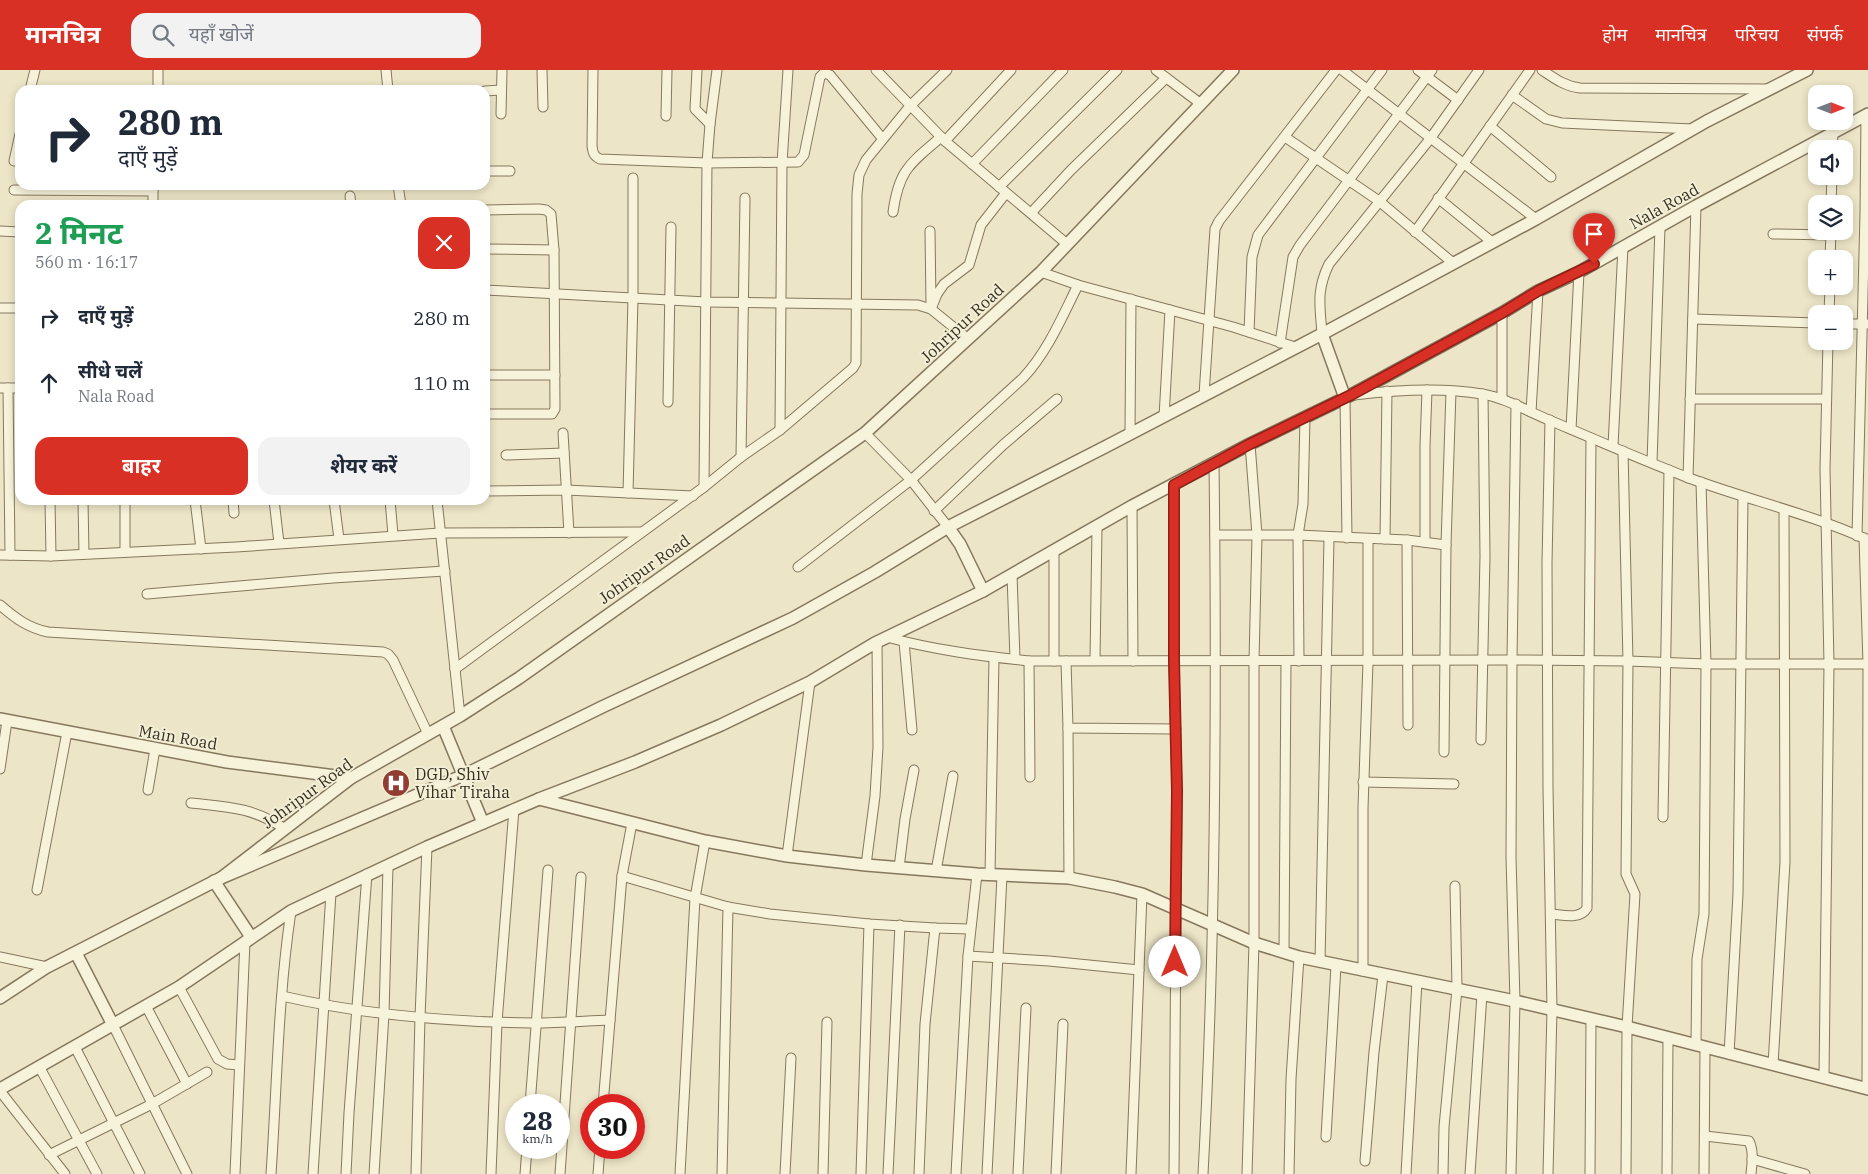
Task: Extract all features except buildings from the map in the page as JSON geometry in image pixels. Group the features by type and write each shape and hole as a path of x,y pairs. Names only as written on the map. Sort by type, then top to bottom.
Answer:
{"street":[{"path":"31,85 35,70"},
{"path":"158,70 158,85"},
{"path":"386,70 388,85"},
{"path":"501,114 502,70"},
{"path":"542,70 543,107"},
{"path":"593,70 592,146 595,157 605,160 794,163 802,159 820,78 824,73 830,75 882,138"},
{"path":"666,116 668,70"},
{"path":"697,70 695,109 710,124"},
{"path":"704,487 708,163 710,124 717,70"},
{"path":"780,430 782,163 788,70"},
{"path":"889,70 879,74 943,139 1068,244"},
{"path":"455,669 693,496 780,430 855,366 857,194 859,175 866,160 882,138 910,106 947,70"},
{"path":"893,212 899,182 905,170 943,139 1011,70"},
{"path":"972,164 1063,70"},
{"path":"931,309 937,294 944,284 969,265 981,225 1002,190 1117,70"},
{"path":"1156,70 1201,104"},
{"name":"Johripur Road","path":"0,998 46,967 218,879 350,778 460,716 527,672 865,433 1041,272 1233,70"},
{"path":"1204,395 1215,229 1219,221 1336,70"},
{"path":"1342,70 1536,219"},
{"path":"1248,332 1252,257 1254,245 1263,226 1382,70"},
{"path":"1418,70 1429,73 1458,100"},
{"path":"1347,538 1348,397 1340,387 1322,334 1319,296 1322,280 1338,252 1430,139 1479,70"},
{"path":"1415,232 1530,70"},
{"path":"1542,70 1562,84 1580,88 1768,89"},
{"path":"235,1174 247,936 226,899 218,879 464,775 610,703 793,618 875,572 948,527 1322,334 1536,219 1692,129 1806,70"},
{"path":"1280,343 1293,258 1300,245 1429,73"},
{"path":"1030,213 1071,170 1166,78"},
{"path":"490,91 501,90"},
{"path":"1512,95 1546,119 1562,123 1692,129"},
{"path":"539,799 705,841 787,856 936,871 1069,878 1142,894 1254,943 1299,957 1515,1001 1627,1027 1868,1089 1868,664 1863,538 1867,114"},
{"name":"Nala Road","path":"0,1090 179,987 247,936 291,911 367,874 514,809 636,762 810,682 882,640 983,591 1132,506 1250,444 1348,397 1502,313 1538,291 1578,272 1867,114"},
{"path":"1490,126 1551,176"},
{"path":"1833,133 1833,140"},
{"path":"1284,137 1379,201 1453,263"},
{"path":"14,161 15,156"},
{"path":"490,171 510,170"},
{"path":"628,493 633,298 633,178"},
{"path":"741,458 745,198"},
{"path":"1438,198 1492,242"},
{"path":"1688,478 1696,206"},
{"path":"490,210 546,210 551,214 554,250 555,375 554,413 546,415 490,414"},
{"path":"668,402 671,227"},
{"path":"1652,462 1660,227"},
{"path":"0,231 15,232"},
{"path":"930,231 931,309"},
{"path":"1773,234 1808,233"},
{"path":"1613,446 1623,247"},
{"path":"490,249 554,250"},
{"path":"1041,272 1078,285 1208,320 1296,347"},
{"path":"1571,429 1578,272"},
{"path":"798,566 911,480 1033,367 1047,346 1078,285"},
{"path":"490,290 706,302 910,304 926,306 931,309 968,339"},
{"path":"1531,412 1538,291"},
{"path":"1130,434 1131,299"},
{"path":"0,308 15,308"},
{"path":"1164,417 1170,310"},
{"path":"1502,313 1502,399"},
{"path":"1693,319 1808,323"},
{"path":"1824,1077 1829,664 1825,469 1828,350"},
{"path":"490,375 555,375"},
{"path":"4,388 10,555"},
{"path":"1348,397 1387,391 1427,390 1484,394 1516,404 1591,438 1688,478 1863,538"},
{"path":"1425,542 1427,390"},
{"path":"1385,539 1387,391"},
{"path":"1444,752 1446,545 1451,391"},
{"path":"1481,740 1484,661 1484,394"},
{"path":"1690,399 1826,399"},
{"path":"934,511 1003,444 1056,400"},
{"path":"1511,1174 1515,1001 1511,857 1516,404"},
{"path":"1299,661 1298,535 1303,504 1306,417"},
{"path":"1548,1174 1552,1010 1548,788 1549,661 1547,563 1550,420"},
{"path":"563,433 569,533"},
{"path":"865,433 911,480 948,527 976,573 983,591"},
{"path":"1551,914 1576,916 1580,915 1587,908 1591,438"},
{"path":"1247,1174 1254,943 1254,661 1257,535 1250,444"},
{"path":"1623,451 1628,661 1626,874 1635,896 1627,1027 1626,1174"},
{"path":"506,455 564,454"},
{"path":"1203,1174 1213,926 1214,463"},
{"path":"1663,817 1669,470"},
{"path":"1701,482 1706,664 1704,914 1697,959 1705,1136 1704,1174"},
{"path":"1174,485 1176,729 1174,1174"},
{"path":"490,491 566,490 693,496"},
{"path":"1729,1054 1738,894 1743,496"},
{"path":"50,505 51,556"},
{"path":"84,505 84,554"},
{"path":"125,505 125,552"},
{"path":"196,505 201,548"},
{"path":"233,505 234,513"},
{"path":"275,505 279,543"},
{"path":"335,505 339,539"},
{"path":"390,505 393,535"},
{"path":"437,505 460,716"},
{"path":"1132,506 1133,661"},
{"path":"1772,1065 1785,862 1784,510"},
{"path":"1095,660 1098,527"},
{"path":"0,555 51,556 440,533 643,532"},
{"path":"1214,535 1298,535 1329,538 1406,540 1446,545"},
{"path":"1320,962 1329,538"},
{"path":"1363,971 1363,782 1368,662 1368,539"},
{"path":"1406,540 1408,725"},
{"path":"1054,550 1054,661"},
{"path":"147,594 333,578 445,571"},
{"path":"1012,575 1015,659"},
{"path":"0,605 24,624 48,632 383,652 393,660 428,734"},
{"path":"866,865 878,747 882,640 1029,661 1368,662 1512,660 1706,664 1868,664"},
{"path":"904,642 912,730"},
{"path":"987,1174 998,958 994,657"},
{"path":"1029,661 1030,777"},
{"path":"1066,661 1069,878"},
{"path":"1284,952 1286,661"},
{"path":"787,856 810,682"},
{"path":"0,769 4,720"},
{"name":"Main Road","path":"4,720 227,762 350,778"},
{"path":"442,726 483,823"},
{"path":"1068,728 1176,729"},
{"path":"36,890 67,732"},
{"path":"148,790 155,749"},
{"path":"899,868 914,770"},
{"path":"936,871 953,776"},
{"path":"1363,782 1454,784"},
{"path":"191,802 252,812 268,818 284,829"},
{"path":"491,1174 497,1022 514,809"},
{"path":"604,1094 622,876 632,823"},
{"path":"680,1174 695,898 705,841"},
{"path":"416,1174 427,848"},
{"path":"374,1174 384,1014 388,866"},
{"path":"531,1094 548,870"},
{"path":"346,1174 367,874"},
{"path":"956,1174 968,956 977,874"},
{"path":"622,876 728,907 770,914 869,924 970,929"},
{"path":"560,1174 581,877"},
{"path":"1443,1174 1444,1127 1457,989 1455,886"},
{"path":"313,1174 331,893"},
{"path":"1131,1174 1142,894"},
{"path":"722,1174 728,907"},
{"path":"271,1174 282,996 291,911"},
{"path":"861,1174 869,924"},
{"path":"888,1174 900,925"},
{"path":"919,1174 925,1024 936,928"},
{"path":"76,953 187,1174"},
{"path":"968,956 1139,970"},
{"path":"0,957 46,967"},
{"path":"1289,1174 1291,1080 1299,957"},
{"path":"1326,1137 1336,966"},
{"path":"1365,1161 1374,1052 1383,975"},
{"path":"1406,1174 1417,981"},
{"path":"179,987 218,1059 221,1062 239,1065"},
{"path":"1470,1174 1482,994"},
{"path":"282,996 324,1006 420,1017 535,1023 610,1020"},
{"path":"146,1006 187,1084"},
{"path":"1018,1174 1026,1008"},
{"path":"1590,1174 1591,1020"},
{"path":"823,1174 827,1022"},
{"path":"1056,1174 1063,1024"},
{"path":"1667,1174 1668,1038"},
{"path":"75,1047 140,1174"},
{"path":"785,1174 791,1058"},
{"path":"40,1068 97,1174"},
{"path":"49,1155 152,1104 207,1072"},
{"path":"0,1090 65,1174"},
{"path":"1705,1136 1749,1141 1752,1159 1751,1174"},
{"path":"525,1174 526,1159"},
{"path":"598,1174 599,1159"},
{"path":"1752,1159 1805,1174"}],"place":[{"name":"DGD, Shiv Vihar Tiraha","path":"396,783"}],"route":[{"path":"1175,962 1177,791 1174,661 1174,485 1250,444 1351,395 1502,313 1538,291 1594,264"}]}
